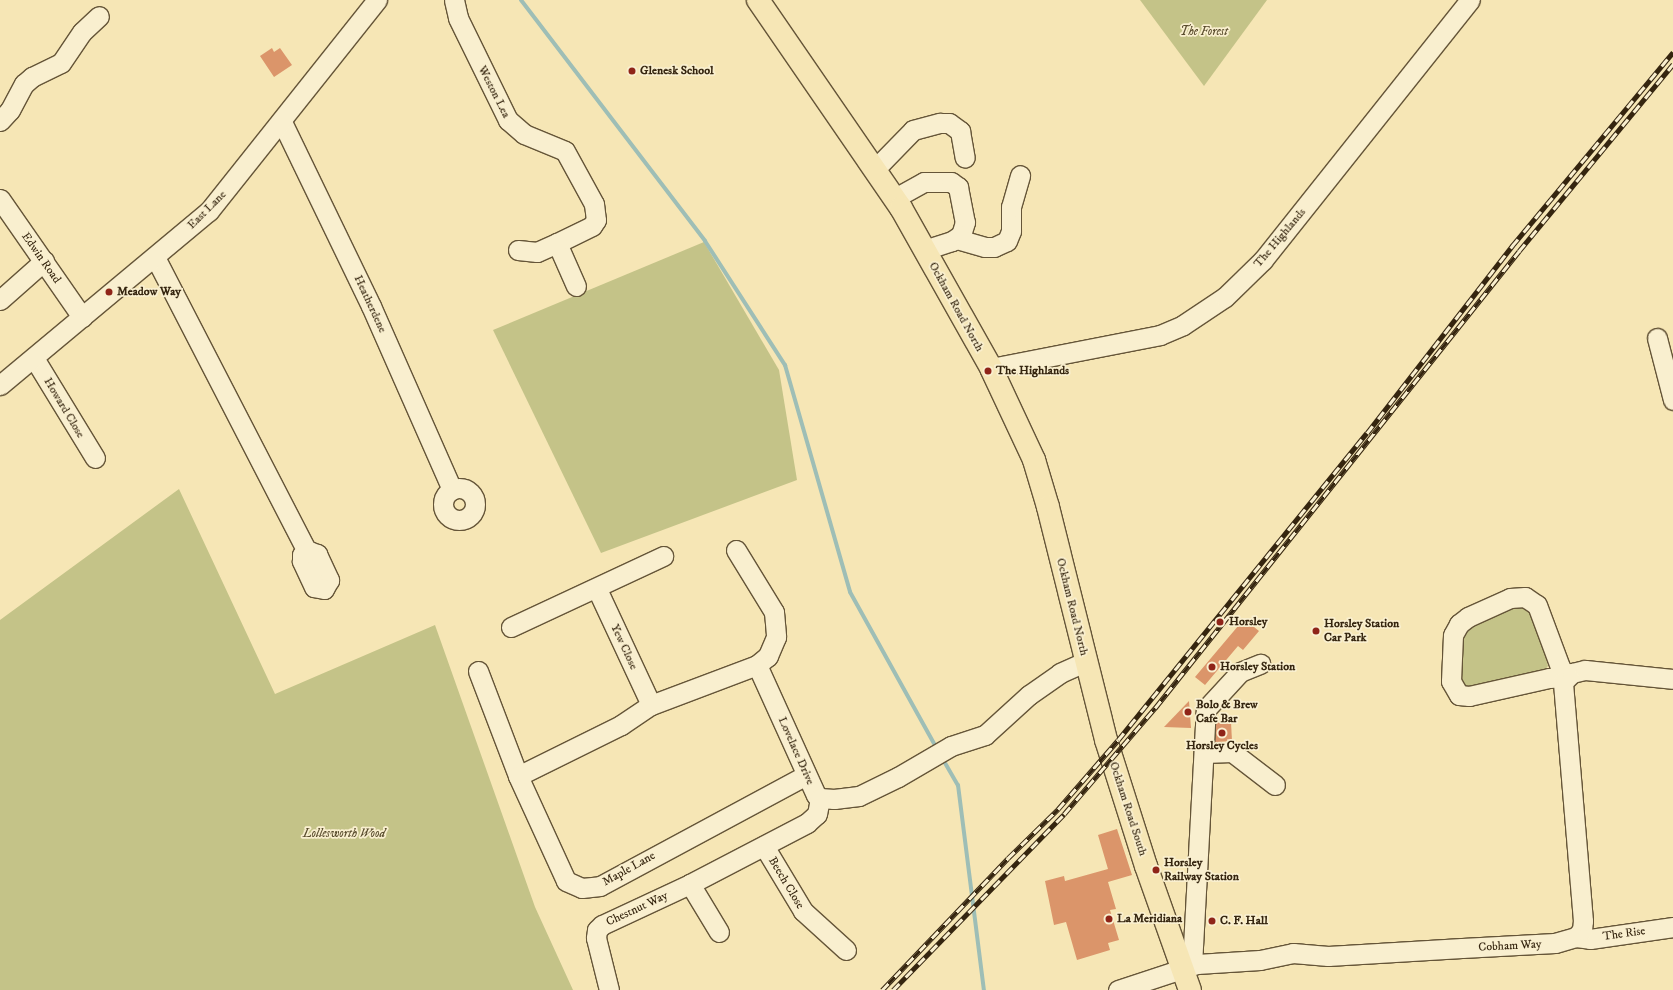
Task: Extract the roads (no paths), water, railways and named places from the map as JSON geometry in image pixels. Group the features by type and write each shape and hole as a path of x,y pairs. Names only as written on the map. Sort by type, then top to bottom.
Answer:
{"main road":[{"name":"Ockham Road North","path":"758,0 894,198 991,368 1034,460 1048,507 1085,662 1106,740"},
{"name":"Ockham Road South","path":"1106,740 1172,939 1178,974 1190,990"}],"street":[{"name":"East Lane","path":"0,385 209,211 282,122 377,0"},
{"name":"Weston Lea","path":"454,0 458,18 508,120 524,134 565,151 594,204 596,220 592,226 557,244 537,252 518,250"},
{"name":"The Highlands","path":"991,368 1160,335 1183,325 1220,301 1263,260 1470,0"},
{"path":"0,121 10,110 24,84 32,77 61,62 82,32 99,16"},
{"name":"Heatherdene","path":"282,122 371,306 452,490"},
{"path":"875,169 910,132 940,123 949,123 960,131 965,158"},
{"path":"957,239 989,247 1007,242 1011,231 1011,206 1020,175"},
{"path":"894,198 924,182 954,184 958,187 965,222 961,235 957,239 925,250"},
{"name":"Edwin Road","path":"0,200 82,317"},
{"path":"557,244 576,286"},
{"path":"155,257 307,551"},
{"path":"0,300 44,261"},
{"path":"1657,338 1673,400"},
{"name":"Howard Close","path":"34,358 94,458"},
{"path":"518,776 621,725 651,705 757,665 768,656 776,637 774,612 736,550"},
{"path":"511,627 597,589 663,556"},
{"name":"Yew Close","path":"597,589 651,705"},
{"path":"1566,677 1560,666 1537,605 1529,598 1510,598 1468,617 1459,624 1453,635 1451,681 1459,695 1469,696 1549,678 1566,677 1585,670 1673,679"},
{"name":"Lovelace Drive","path":"757,665 806,775 816,795 820,798 859,796 898,777 939,752 985,735 1029,695 1060,673 1085,662"},
{"path":"1178,974 1196,934 1206,709 1240,672 1260,664"},
{"name":"Maple Lane","path":"478,671 518,776 566,881 582,888 600,886 806,775"},
{"path":"1566,677 1562,687 1583,921 1582,930 1576,937"},
{"path":"1204,753 1232,752 1275,785"},
{"name":"Chestnut Way","path":"609,990 598,949 597,930 607,920 690,884 764,846 812,819 820,807 820,798"},
{"name":"Beech Close","path":"764,846 803,911 846,950"},
{"path":"690,884 719,932"},
{"name":"The Rise","path":"1576,937 1590,939 1673,928"},
{"path":"1172,939 1196,934"},
{"name":"Cobham Way","path":"1118,990 1178,974 1293,953 1328,956 1555,943 1576,937"}],"waterway":[{"path":"521,0 705,241 785,365 850,592 937,749"},
{"path":"941,756 958,785 984,990"}],"railway":[{"path":"882,990 1008,858 1058,809 1118,740 1367,433 1512,246 1673,52"},
{"path":"893,990 1064,814 1155,708 1519,251 1673,64"}],"place":[{"name":"Glenesk School","path":"632,71"},
{"name":"Meadow Way","path":"109,292"},
{"name":"The Highlands","path":"988,371"},
{"name":"Horsley","path":"1220,622"},
{"name":"Horsley Station Car Park","path":"1316,631"},
{"name":"Horsley Station","path":"1212,667"},
{"name":"Bolo & Brew Cafe Bar","path":"1188,712"},
{"name":"Horsley Cycles","path":"1222,733"},
{"name":"Horsley Railway Station","path":"1156,870"},
{"name":"La Meridiana","path":"1109,919"},
{"name":"C. F. Hall","path":"1212,921"}],"park label":[{"name":"The Forest","path":"1204,32"},
{"name":"Lollesworth Wood","path":"344,834"}]}
